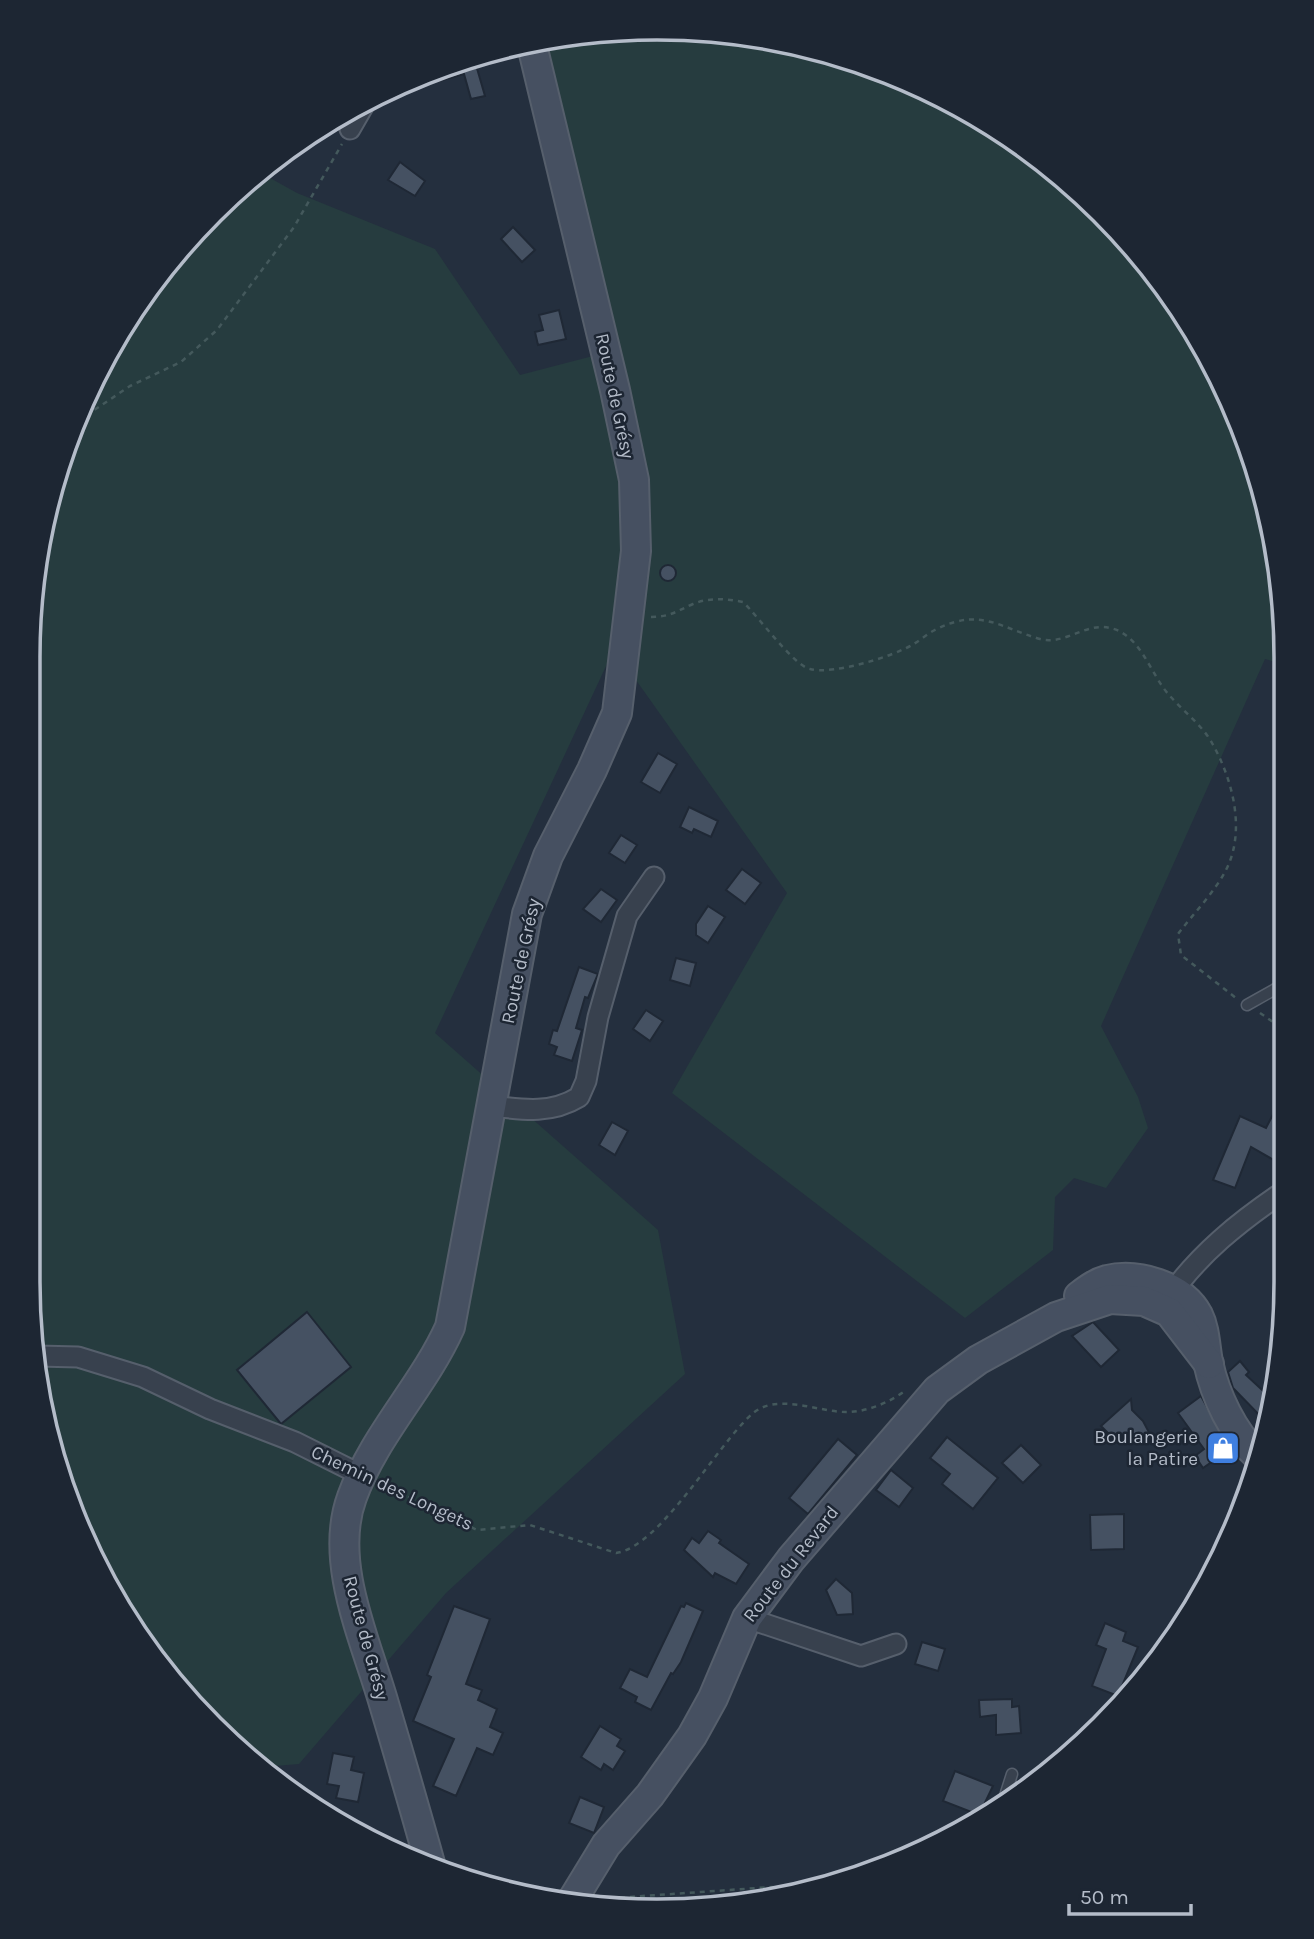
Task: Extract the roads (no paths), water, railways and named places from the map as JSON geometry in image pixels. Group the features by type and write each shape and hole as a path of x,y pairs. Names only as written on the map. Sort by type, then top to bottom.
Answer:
{"main road":[{"name":"Route de Grésy","path":"428,1855 349,1582 345,1531 351,1499 361,1475 378,1442 438,1354 450,1327 527,914 548,856 592,770 617,713 636,551 634,480 534,53"},
{"name":"Route du Revard","path":"577,1893 606,1845 650,1795 692,1736 713,1698 747,1618 791,1559 937,1390 978,1360 1056,1317 1084,1293 1105,1280 1145,1280 1168,1299 1197,1314 1209,1364 1236,1431 1251,1449"}],"street":[{"path":"350,129 355,119"},
{"path":"492,1106 531,1111 550,1109 579,1097 586,1081 598,1017 627,916 654,877"},
{"path":"1168,1299 1234,1226 1274,1198"},
{"name":"Chemin des Longets","path":"45,1356 78,1357 143,1377 211,1409 295,1442 361,1475"},
{"path":"747,1618 861,1656 896,1644"}],"lane":[{"path":"1247,1005 1274,990"},
{"path":"1007,1790 1012,1774"}],"place":[{"name":"Boulangerie la Patire","path":"1223,1448"}]}
